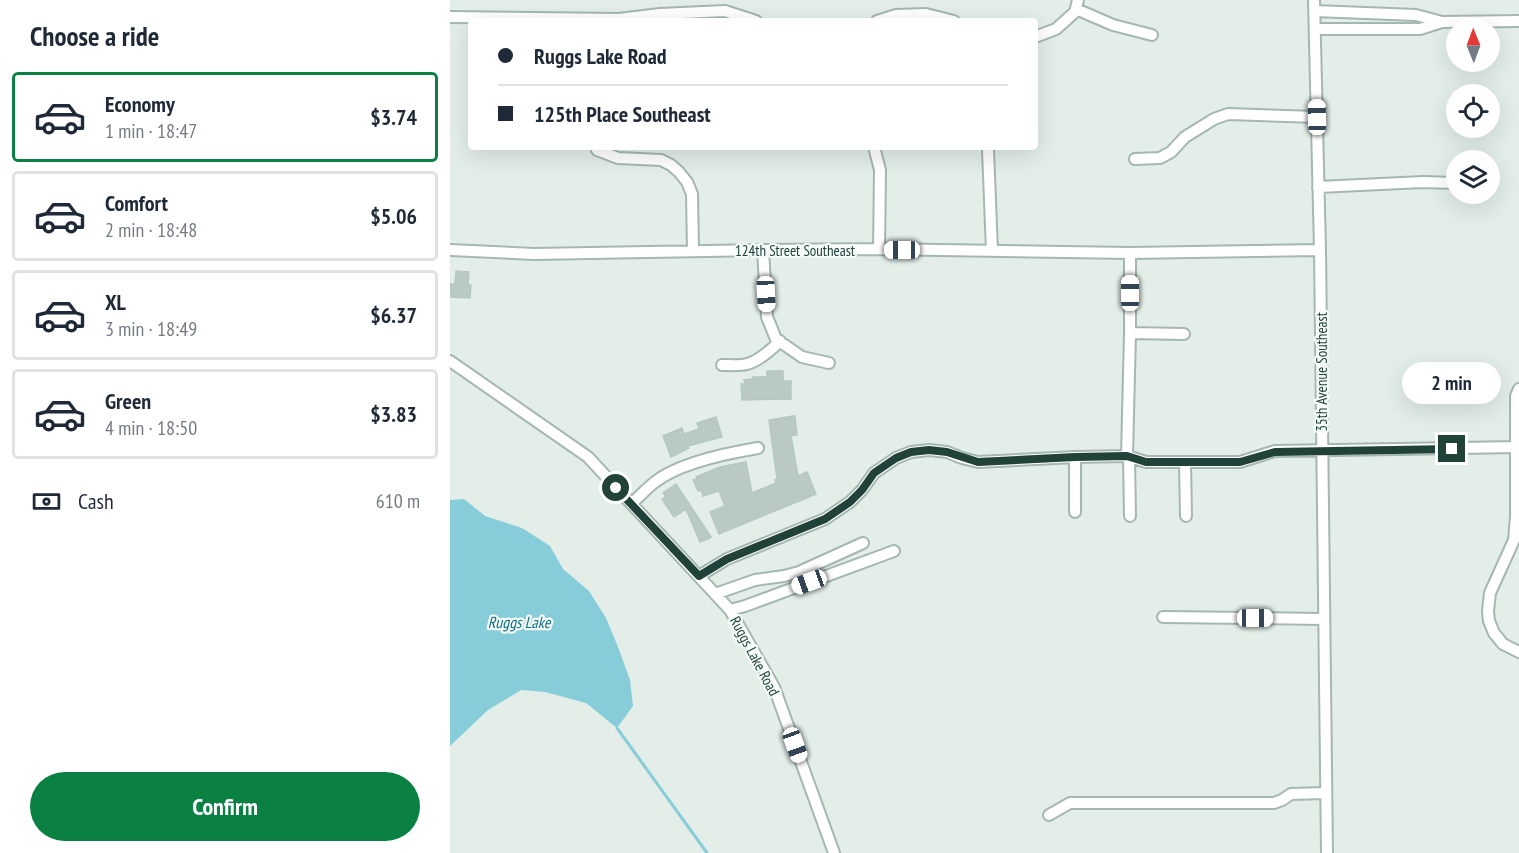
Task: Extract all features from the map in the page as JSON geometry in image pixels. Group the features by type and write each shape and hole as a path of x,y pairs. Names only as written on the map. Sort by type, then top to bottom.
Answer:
{"street":[{"path":"1315,6 1416,15 1442,22 1519,21"},
{"name":"35th Avenue Southeast","path":"1315,6 1327,853"},
{"path":"1038,36 1056,28 1076,7 1113,25 1152,35"},
{"path":"627,18 725,11 747,18"},
{"path":"886,18 896,15 926,14 942,18"},
{"path":"450,17 534,18"},
{"path":"1316,29 1420,29 1442,22"},
{"path":"1135,159 1160,158 1171,152 1185,137 1214,119 1228,114 1317,117"},
{"path":"597,150 618,158 661,159 679,172 687,182 692,194 693,251"},
{"path":"875,150 880,170 879,249"},
{"path":"988,150 992,251"},
{"path":"1318,187 1446,183"},
{"name":"124th Street Southeast","path":"450,250 534,254 879,249 1130,253 1320,250"},
{"path":"763,250 767,317 776,339 802,357 830,363"},
{"path":"1130,253 1128,457 1130,516"},
{"path":"1130,333 1184,334"},
{"path":"722,365 752,363 780,341"},
{"name":"Ruggs Lake Road","path":"450,361 588,457 730,610 774,687 834,853"},
{"path":"1519,389 1516,396 1518,447 1514,540 1490,593 1488,611 1494,633 1503,644 1519,652"},
{"path":"699,576 727,559 825,519 850,502 874,473 896,458 911,452 929,450 947,452 978,462 1128,457 1146,462 1240,462 1275,452 1518,447"},
{"path":"631,504 656,481 674,471 723,454 758,448"},
{"path":"1075,457 1075,512"},
{"path":"1185,462 1186,516"},
{"path":"715,594 755,580 799,572 863,543"},
{"path":"730,610 894,551"},
{"path":"1163,618 1324,619"},
{"path":"1049,814 1070,803 1274,803 1291,794 1326,793"}],"water":[{"name":"Ruggs Lake","path":"464,499 485,516 522,528 550,546 563,569 589,591 606,618 630,680 633,706 617,728 586,703 545,692 521,690 488,710 450,746 450,500"}],"building":[{"path":"456,271 469,272 470,298 450,297 450,284 455,284"},
{"path":"767,371 783,371 783,381 791,381 791,399 742,400 741,384 745,384 744,380 753,379 753,377 767,377"},
{"path":"795,416 797,435 791,436 798,476 807,472 816,494 719,534 710,512 725,506 719,491 703,496 693,480 720,467 746,462 752,493 776,483 769,420"},
{"path":"716,417 722,437 688,446 689,448 671,457 663,436 682,428 684,434 699,429 697,423"},
{"path":"676,484 710,538 700,542 686,509 674,517 662,499 666,497 663,493"}],"waterway":[{"path":"617,728 707,853"}],"route":[{"path":"616,488 699,576 727,559 825,519 850,502 874,473 896,458 911,452 929,450 947,452 978,462 1127,456 1146,462 1240,462 1275,452 1452,449"}]}
